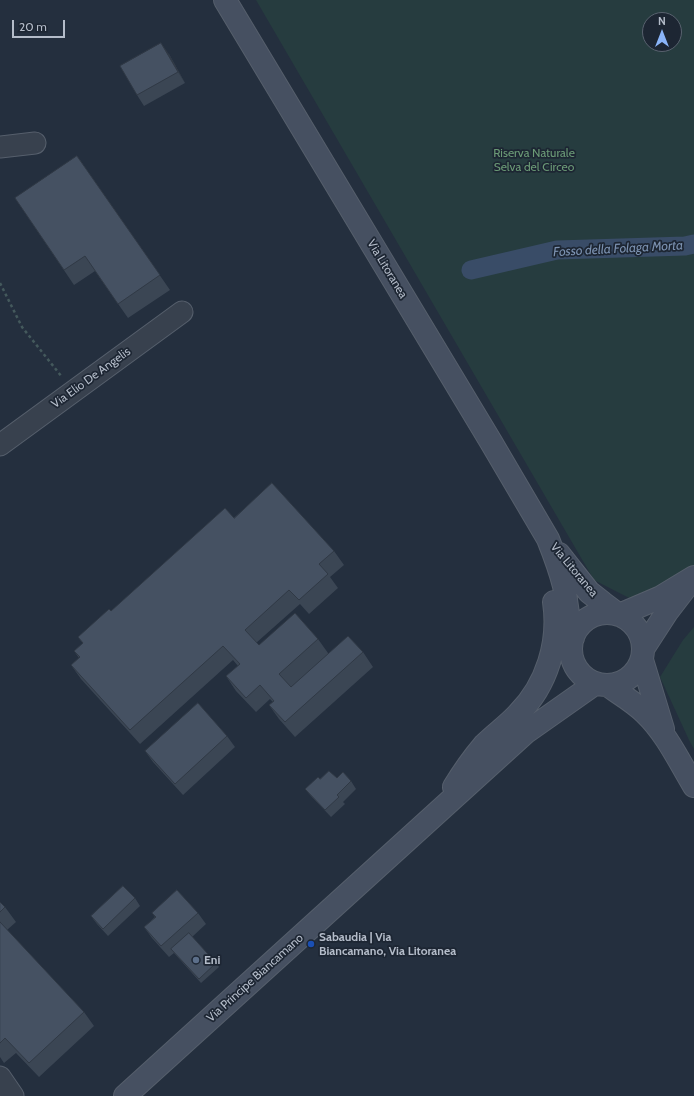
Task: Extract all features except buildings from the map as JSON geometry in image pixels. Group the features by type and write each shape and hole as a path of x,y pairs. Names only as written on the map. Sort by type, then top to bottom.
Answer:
{"main road":[{"name":"Via Litoranea","path":"225,0 548,539 590,592 619,615"},
{"name":"Via Principe Biancamano","path":"438,811 473,758 486,743 519,714 529,701 545,674 552,654 556,632 555,611 549,582 544,567 503,486 491,442"},
{"name":"Via Litoranea","path":"548,539 562,580 572,644"},
{"path":"619,615 661,597 694,577"},
{"path":"602,684 618,683 629,678 636,670 642,655 667,612 694,577"},
{"path":"667,740 642,655 642,638 636,628 628,620 619,615 608,613 596,615 586,620 578,628 572,644 573,660 578,670 586,678 602,684 645,713 667,740 694,786"},
{"name":"Via Principe Biancamano","path":"525,733 552,692 572,644"},
{"name":"Via Principe Biancamano","path":"125,1096 525,733 602,684"}],"street":[{"path":"0,147 36,143"},
{"name":"Via Elio De Angelis","path":"0,445 182,312"},
{"path":"0,1077 13,1096"}],"path":[{"path":"0,283 22,327 74,391"}],"green space":[{"name":"Riserva Naturale Selva del Circeo","path":"256,0 694,0 694,590 635,601 594,580"},
{"path":"694,627 694,749 660,677 683,640"}],"waterway":[{"name":"Fosso della Folaga Morta","path":"471,270 557,250 685,246 694,244"}],"place":[{"name":"Sabaudia | Via Biancamano, Via Litoranea","path":"311,944"},
{"name":"Eni","path":"196,960"}]}
